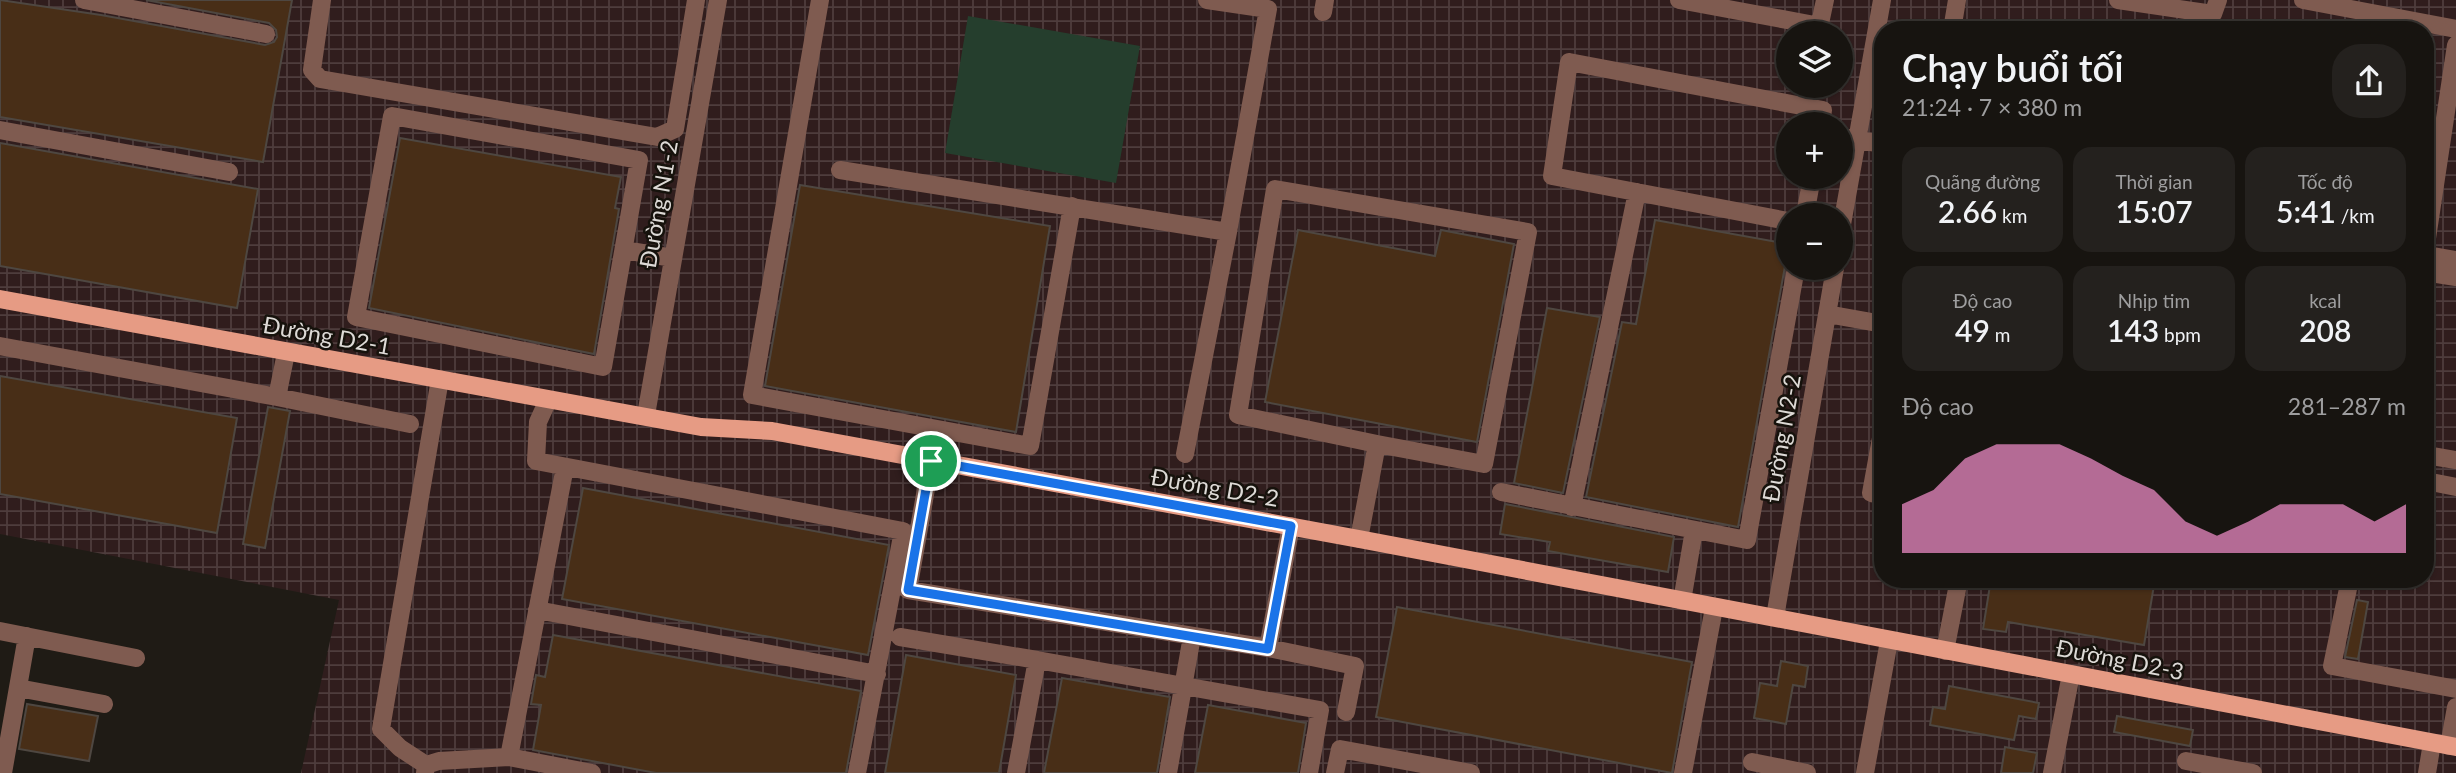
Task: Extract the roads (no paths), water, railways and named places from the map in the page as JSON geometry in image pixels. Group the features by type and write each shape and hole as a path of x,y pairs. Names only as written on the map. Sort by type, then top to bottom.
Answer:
{"main road":[{"name":"Đường D2-1","path":"0,299 286,353 646,415"},
{"name":"Đường D2-2","path":"646,415 701,427 772,431 1359,538 1714,608 1775,617"},
{"name":"Đường D2-3","path":"1775,617 1889,641 2446,745"}],"street":[{"path":"83,0 265,34"},
{"path":"322,0 312,70 320,79 657,136 675,129 696,0"},
{"name":"Đường N1-2","path":"646,415 718,0"},
{"path":"820,0 752,395 1030,446 1072,206"},
{"path":"1185,454 1268,9 1207,0"},
{"path":"1679,0 1777,21"},
{"path":"1821,21 1825,0"},
{"path":"1877,21 1882,0"},
{"path":"1954,21 1957,0"},
{"path":"2118,0 2213,14 2218,0"},
{"path":"2303,0 2414,21"},
{"path":"2434,25 2456,29"},
{"path":"1853,121 1874,33"},
{"path":"2434,192 2456,45"},
{"path":"1776,219 1552,176 1569,62 1824,112"},
{"path":"392,116 639,160 624,250 603,367 356,317 392,116"},
{"path":"0,130 229,172"},
{"path":"1853,139 1874,142"},
{"path":"840,170 1228,232"},
{"path":"1275,189 1528,232 1484,464 1377,444 1238,415 1275,189"},
{"path":"1572,507 1636,192"},
{"path":"624,250 673,258"},
{"path":"2434,256 2456,260"},
{"path":"2437,274 2456,277"},
{"path":"1501,492 1747,540 1794,280"},
{"name":"Đường N2-2","path":"1775,617 1833,280"},
{"path":"1827,314 1874,322"},
{"path":"0,346 277,397 410,425"},
{"path":"277,397 286,353"},
{"path":"440,379 381,729 426,769 439,761 509,757 592,773"},
{"path":"548,400 538,422 536,461 903,531 858,773"},
{"path":"1359,538 1377,444"},
{"path":"2434,456 2456,460"},
{"path":"931,461 908,590 1192,636 1355,666 1346,712"},
{"path":"509,757 565,467"},
{"path":"1874,476 1871,493 1874,494"},
{"path":"2434,482 2456,486"},
{"path":"1268,649 1291,526"},
{"path":"1682,601 1694,530"},
{"path":"1945,651 1957,588"},
{"path":"2348,588 2332,666 2456,689"},
{"path":"1683,773 1714,608"},
{"path":"537,610 877,674"},
{"path":"0,631 136,657"},
{"path":"3,773 27,636"},
{"path":"1168,773 1192,636"},
{"path":"900,637 1321,710 1309,773"},
{"path":"1865,773 1889,641"},
{"path":"1016,773 1037,660"},
{"path":"2052,773 2071,674"},
{"path":"18,688 104,704"},
{"path":"2427,773 2446,745 2456,707"},
{"path":"1335,773 1340,748 1471,773"},
{"path":"2186,761 2253,773"},
{"path":"1752,762 1807,773"}]}
